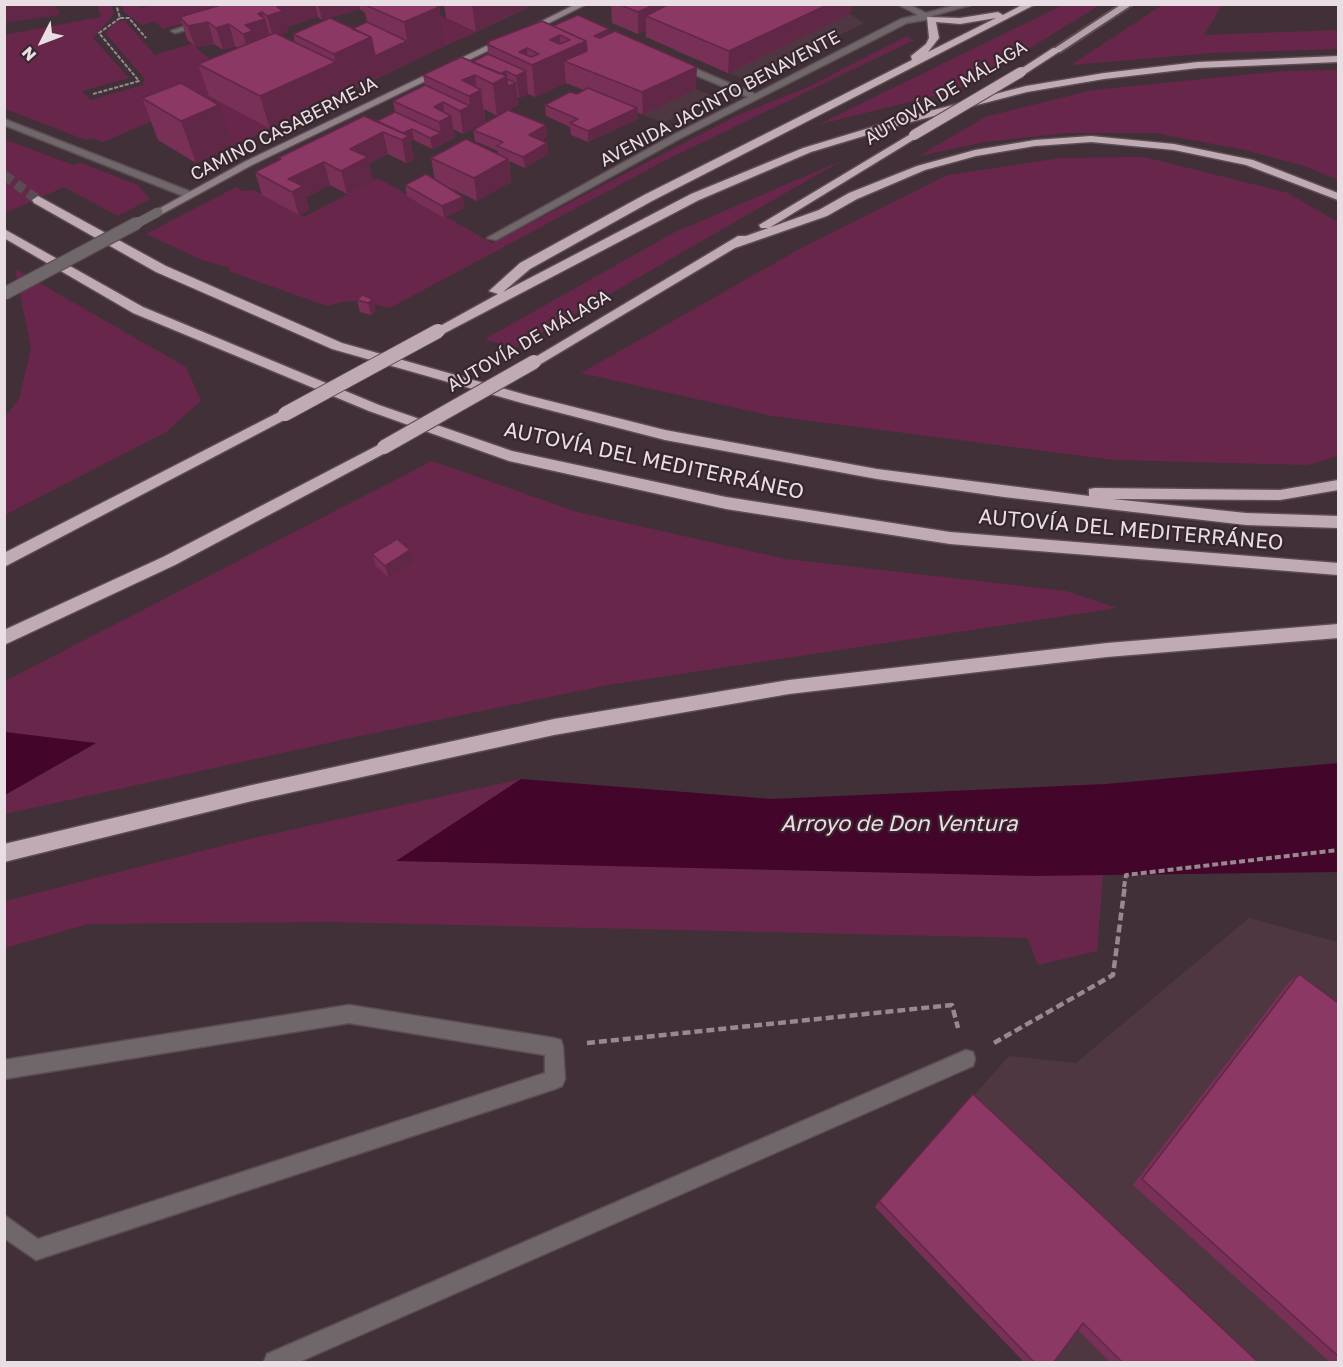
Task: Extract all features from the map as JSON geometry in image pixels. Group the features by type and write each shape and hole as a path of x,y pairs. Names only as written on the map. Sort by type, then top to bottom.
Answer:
{"highway":[{"path":"884,80 930,46 934,38 927,17 973,20 1028,4"},
{"path":"475,310 525,266 648,198 1032,4"},
{"path":"1057,50 1129,4"},
{"name":"AUTOVÍA DE MÁLAGA","path":"4,638 169,561 384,447 733,245 1057,50"},
{"path":"4,561 285,414 475,310 695,197 807,150 903,121 1026,89 1104,76 1198,65 1338,59"},
{"path":"733,245 823,213 853,196 921,168 975,153 1035,142 1091,139 1174,147 1249,162 1338,197"},
{"name":"AUTOVÍA DEL MEDITERRÁNEO","path":"38,200 161,269 337,346 526,400 665,435 877,474 1004,492 1246,519 1338,522"},
{"name":"AUTOVÍA DEL MEDITERRÁNEO","path":"4,233 138,310 374,408 508,456 726,503 950,538 1338,569"},
{"path":"1004,492 1280,495 1338,485"},
{"path":"4,854 252,793 542,729 742,695 1107,650 1338,632"}],"main road":[{"name":"CAMINO CASABERMEJA","path":"158,212 249,163 565,17 583,4"}],"street":[{"path":"901,4 927,17"},
{"name":"AVENIDA JACINTO BENAVENTE","path":"492,238 755,97 904,21 927,17 970,4"},
{"path":"175,30 207,22"},
{"path":"670,61 755,97"},
{"path":"4,122 190,195"},
{"name":"CAMINO CASABERMEJA","path":"4,294 158,212"},
{"path":"4,1070 348,1014 554,1047 555,1079 36,1250 4,1225"},
{"path":"275,1362 966,1059"}],"path":[{"path":"116,4 120,18"},
{"path":"93,94 139,81 99,33 120,18 129,18 147,38"},
{"path":"554,1047 952,1005 966,1059 1113,975 1126,875 1338,850"}],"shaded area":[{"path":"156,4 234,4 239,8 163,29 155,21 142,25 124,12 122,5 139,5 141,8"},
{"path":"97,5 111,5 114,14 93,38 129,78 82,91 90,100 143,85 144,78 105,33 115,23 124,20 155,55 191,44 240,83 209,96 270,129 233,146 173,112 103,142 91,138 86,140 5,109 4,35 101,17"},
{"path":"1063,5 1100,5 978,80 950,92 817,125"},
{"path":"1162,5 1222,5 1204,35 1338,30 1338,49 1212,53 1071,65"},
{"path":"421,7 476,32 445,46"},
{"path":"850,14 864,23 751,79 743,79 673,50 727,23"},
{"path":"907,36 914,40 662,162 390,308 359,301 327,306 228,271 230,268 202,260 146,234 236,187 242,191 254,190 304,217 378,178 492,243 738,115 808,87"},
{"path":"1338,70 1338,180 1304,166 1245,150 1155,133 1066,133 985,142 919,156 985,117 1093,90 1283,71"},
{"path":"566,83 684,84 715,97 663,123"},
{"path":"4,139 73,165 81,163 138,185 150,199 118,216 64,187 5,213"},
{"path":"1144,157 1288,193 1338,222 1338,456 1308,465 1114,460 772,416 581,373 805,246 948,175 1060,158"},
{"path":"843,160 514,349 485,339 673,233"},
{"path":"15,269 186,367 201,401 166,432 5,515 4,418 19,399 31,348"},
{"path":"432,461 577,512 786,559 1066,591 1117,608 608,685 355,737 5,814 4,795 95,744 5,732 5,681"},
{"path":"521,779 398,861 1103,875 1097,951 1038,965 1027,938 331,922 88,924 5,948 5,901 249,839"},
{"path":"1249,918 1338,942 1338,1362 1024,1362 875,1207 1009,1056 1076,1063"}],"water":[{"path":"5,732 96,743 5,795"},
{"name":"Arroyo de Don Ventura","path":"1338,763 1338,872 1033,876 396,861 521,779 772,799 1106,784"}],"building":[{"path":"224,4 286,4 277,7 283,11 267,16 262,12 258,14 265,19 245,25 253,31 243,34 229,24 216,28 208,22 188,26 180,17"},
{"path":"363,4 434,4 439,7 404,22"},
{"path":"618,4 656,4 638,12"},
{"path":"669,4 829,4 729,51 646,16"},
{"path":"578,15 609,29 594,36 600,38 615,31 697,67 642,92 564,61 587,51 586,41 553,26"},
{"path":"330,18 371,37 334,54 293,34"},
{"path":"542,21 586,41 532,65 487,42","holes":["560,35 570,40 560,44 550,40","527,48 539,54 531,57 519,52"]},
{"path":"367,22 407,41 375,56 371,37 352,29"},
{"path":"275,33 336,62 260,96 198,64"},
{"path":"488,54 526,71 516,76 506,71 500,74 472,62"},
{"path":"461,57 507,76 493,84 475,75 462,80 481,90 469,96 423,75"},
{"path":"507,79 516,83 508,86"},
{"path":"181,83 219,105 181,121 142,98"},
{"path":"425,85 470,106 460,111 443,102 434,107 451,116 439,122 393,101"},
{"path":"588,88 637,108 588,131 570,123 578,119 545,105 570,92 577,94"},
{"path":"508,110 546,125 529,135 547,143 523,157 497,146 503,142 473,130"},
{"path":"395,112 441,133 430,138 412,129 403,133 377,121"},
{"path":"364,116 409,136 402,140 383,132 350,149 368,157 341,171 324,162 288,179 303,186 292,192 255,172 281,159 278,158"},
{"path":"466,139 508,159 474,178 431,158"},
{"path":"426,174 463,197 442,206 405,185"},
{"path":"362,295 373,299 368,303 357,300"},
{"path":"397,539 410,550 385,566 372,554"},
{"path":"1299,974 1338,1003 1338,1356 1142,1179"},
{"path":"973,1094 1258,1362 1122,1362 1083,1323 1054,1362 1034,1362 879,1201"}],"tunnel":[{"path":"4,175 38,200"}]}
